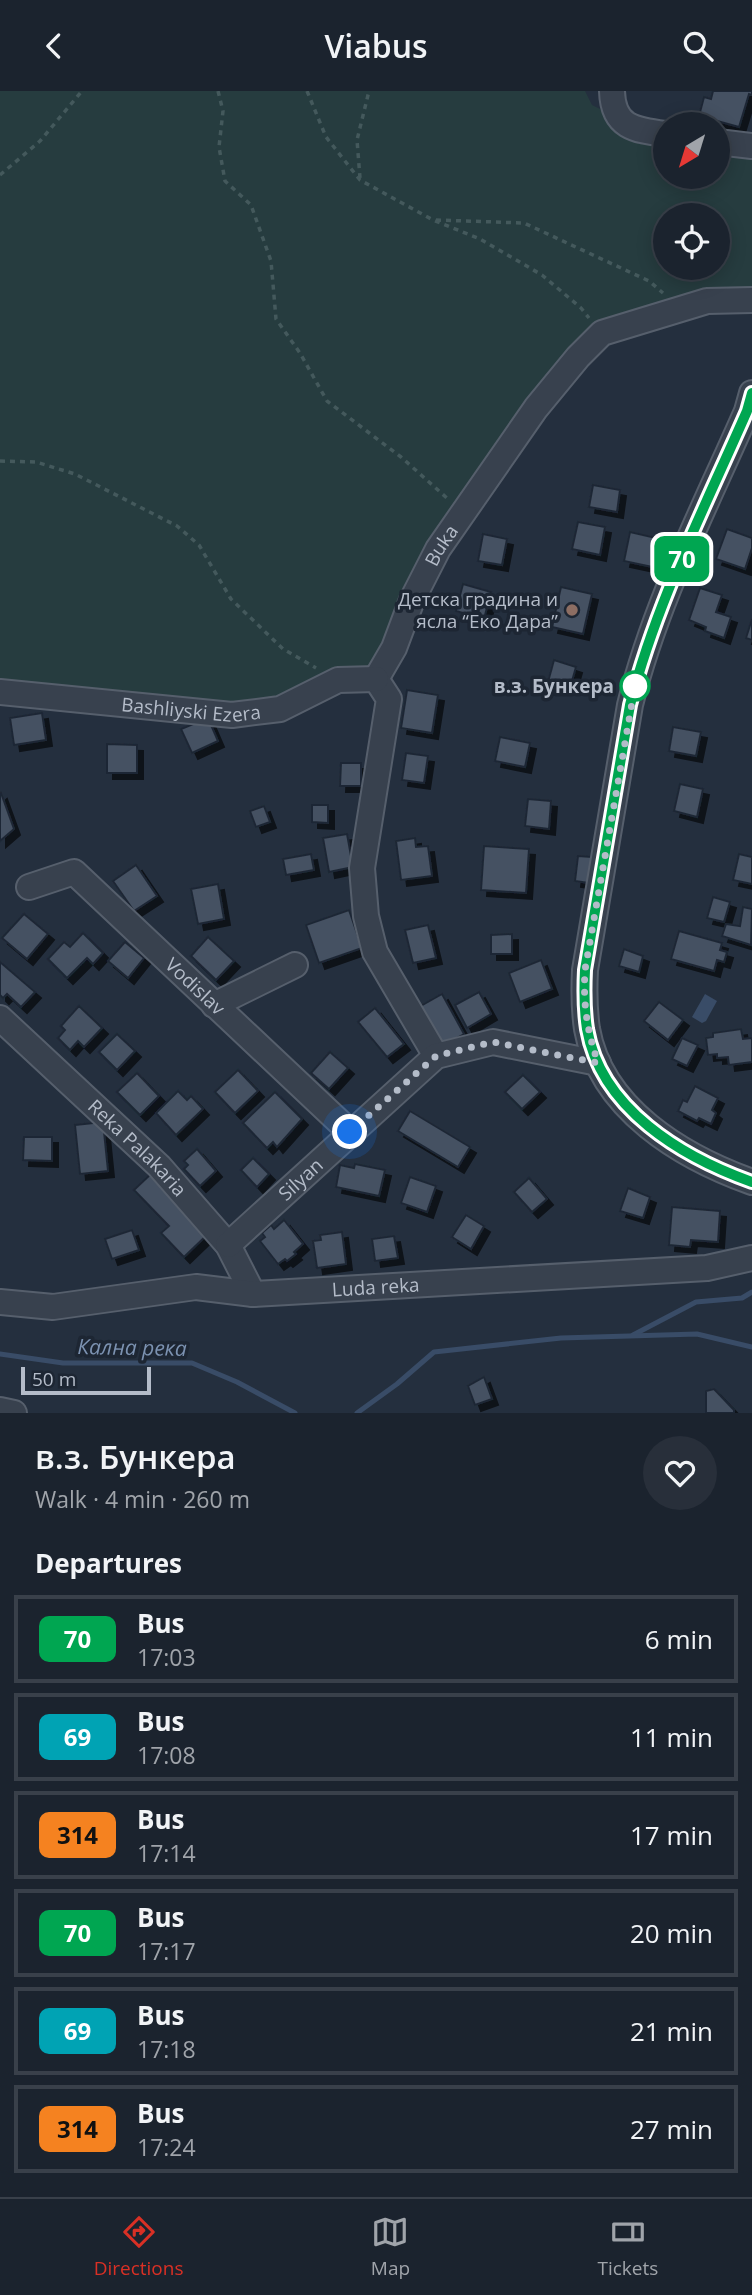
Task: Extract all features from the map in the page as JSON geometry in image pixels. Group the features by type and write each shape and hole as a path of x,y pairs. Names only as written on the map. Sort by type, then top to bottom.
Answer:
{"street":[{"path":"612,91 612,107 622,123 653,132"},
{"path":"730,143 752,146"},
{"name":"Buka","path":"376,679 394,648 412,600 438,549 462,512 536,408 601,333 707,301 752,300"},
{"path":"752,393 747,411 655,625 640,668 630,705 585,970 584,998 588,1031 598,1063 619,1097 648,1128 687,1153 752,1182"},
{"path":"376,679 389,699 362,868 366,916 375,952 436,1056"},
{"name":"Bashliyski Ezera","path":"0,692 232,715 280,709 338,680 376,679"},
{"name":"Vodislav","path":"29,887 74,872 350,1132"},
{"path":"214,1005 295,965"},
{"name":"Reka Palakaria","path":"0,1018 159,1167 228,1245 253,1294"},
{"name":"Silyan","path":"228,1245 436,1056 493,1042 598,1063"},
{"name":"Luda reka","path":"0,1302 53,1307 196,1287 253,1294 706,1268 752,1258"},
{"path":"0,1410 14,1413"}],"path":[{"path":"0,175 40,141 82,91"},
{"path":"218,91 223,111 219,148 225,181 251,205 271,261 276,319 300,353 327,401 401,457 462,512"},
{"path":"307,91 326,137 360,180 433,220 480,239 542,275 581,308 601,333"},
{"path":"360,180 357,140 369,91"},
{"path":"433,220 524,223 649,281 680,308"},
{"path":"0,461 36,462 75,474 177,526 199,545 231,599 283,649 338,680"}],"green space":[{"path":"0,91 585,91 592,105 645,131 653,132 653,189 730,189 730,143 752,146 752,300 601,333 488,479 376,679 280,709 0,692"}],"water":[{"path":"705,994 717,1001 706,1021 702,1023 692,1017"}],"building":[{"path":"713,91 752,91 739,127 730,125 730,112 700,112 704,97 711,99"},
{"path":"593,485 620,490 617,512 589,507"},
{"path":"578,522 605,527 600,555 572,549"},
{"path":"727,529 752,538 752,548 745,569 716,559"},
{"path":"630,532 669,541 662,569 624,561"},
{"path":"483,534 507,539 502,565 478,561"},
{"path":"463,584 491,592 484,619 456,611"},
{"name":"Детска градина и ясла “Еко Дара”","path":"561,587 592,594 583,634 552,627"},
{"path":"700,588 722,595 716,612 731,617 724,638 705,631 706,627 689,620"},
{"path":"752,619 752,640 746,638"},
{"path":"554,660 576,667 570,688 548,682"},
{"path":"407,690 438,695 432,733 401,728"},
{"path":"42,713 46,740 14,745 10,718"},
{"path":"208,718 218,741 192,753 181,729"},
{"path":"673,727 701,732 696,756 669,751"},
{"path":"500,737 530,743 525,767 495,761"},
{"path":"107,744 137,745 137,773 107,773"},
{"path":"406,753 428,756 424,783 402,780"},
{"path":"341,763 361,763 361,786 340,786"},
{"path":"680,784 703,789 697,817 674,811"},
{"path":"0,794 14,829 0,841"},
{"path":"528,799 551,801 549,829 525,826"},
{"path":"312,805 328,805 328,823 312,822"},
{"path":"264,806 270,822 256,827 250,811"},
{"path":"347,834 353,867 329,872 323,838"},
{"path":"415,838 416,847 428,846 432,876 401,880 396,841"},
{"path":"484,846 529,849 526,893 481,890"},
{"path":"311,854 314,870 286,875 283,859"},
{"path":"739,854 752,857 752,884 733,880"},
{"path":"578,856 592,857 589,883 575,881"},
{"path":"136,865 157,896 134,911 113,881"},
{"path":"218,884 224,919 198,924 191,889"},
{"path":"713,897 730,902 724,922 707,918"},
{"path":"743,907 752,909 751,945 722,936 726,924 740,926"},
{"path":"349,910 362,948 319,963 306,925"},
{"path":"24,914 48,934 27,959 2,938"},
{"path":"428,925 436,958 413,963 405,930"},
{"path":"679,931 722,943 720,950 727,952 724,962 717,960 714,971 671,959"},
{"path":"83,933 103,953 93,964 87,958 67,978 48,959 64,942 70,947"},
{"path":"512,934 512,954 491,954 491,935"},
{"path":"208,937 234,961 216,980 191,956"},
{"path":"125,942 144,958 128,978 108,961"},
{"path":"624,949 643,956 639,972 619,966"},
{"path":"541,960 552,989 520,1002 509,973"},
{"path":"0,962 35,992 21,1007 7,994 3,998 0,995"},
{"path":"479,992 491,1014 467,1028 455,1005"},
{"path":"442,994 464,1034 441,1047 419,1007"},
{"path":"659,1002 683,1020 668,1040 644,1021"},
{"path":"79,1006 102,1028 84,1047 78,1041 70,1050 58,1038 65,1030 61,1026"},
{"path":"375,1008 404,1044 387,1057 358,1022"},
{"path":"741,1029 743,1039 752,1038 752,1062 729,1065 728,1057 708,1055 706,1038 713,1037 713,1033"},
{"path":"117,1034 135,1051 117,1070 99,1052"},
{"path":"682,1038 698,1045 687,1066 672,1059"},
{"path":"330,1052 348,1068 329,1089 311,1073"},
{"path":"238,1070 258,1091 235,1113 215,1092"},
{"path":"137,1073 159,1096 140,1115 117,1092"},
{"path":"523,1075 540,1092 522,1109 505,1092"},
{"path":"695,1086 718,1098 712,1110 716,1113 711,1124 699,1118 697,1121 678,1111 683,1100 687,1102"},
{"path":"178,1091 187,1100 191,1096 203,1109 176,1135 156,1113"},
{"path":"275,1092 302,1119 277,1147 273,1142 267,1148 243,1123"},
{"path":"410,1111 470,1147 458,1167 398,1131"},
{"path":"103,1122 108,1171 80,1174 75,1125"},
{"path":"24,1137 52,1137 52,1161 23,1160"},
{"path":"197,1149 216,1171 200,1186 184,1169 188,1165 184,1161"},
{"path":"253,1158 269,1174 257,1187 241,1170"},
{"path":"355,1164 385,1170 379,1196 336,1187 340,1165 354,1168"},
{"path":"153,1172 211,1231 184,1257 161,1233 169,1226 134,1190"},
{"path":"410,1177 436,1186 427,1212 401,1203"},
{"path":"529,1178 547,1199 532,1212 514,1192"},
{"path":"628,1188 650,1197 643,1218 620,1211"},
{"path":"672,1207 720,1211 718,1242 691,1240 690,1247 669,1245"},
{"path":"466,1215 484,1226 471,1249 452,1237"},
{"path":"284,1220 303,1244 294,1252 296,1254 278,1264 260,1241 265,1237 262,1233 271,1225 274,1229"},
{"path":"132,1230 139,1250 112,1259 105,1239"},
{"path":"342,1232 346,1264 317,1268 313,1241 321,1240 320,1235"},
{"path":"394,1236 398,1258 375,1261 372,1239"},
{"path":"484,1377 492,1399 475,1405 468,1386"},
{"path":"714,1389 734,1413 706,1413 706,1391"}],"waterway":[{"path":"633,1335 696,1302 742,1298 752,1292"},
{"name":"Кална река","path":"357,1413 397,1384 434,1352 561,1338 697,1334 752,1347"},
{"name":"Кална река","path":"0,1354 63,1363 192,1363 237,1382 295,1413"}],"bus line":[{"name":"70","path":"752,393 747,411 687,545 640,668 630,705 585,970 584,998 588,1031 598,1063 619,1097 648,1128 687,1153 752,1182"}],"place":[{"name":"Детска градина и ясла “Еко Дара”","path":"572,610"},
{"name":"в.з. Бункера","path":"635,686"}],"route":[{"path":"350,1132 436,1056 493,1042 598,1063 588,1031 584,998 585,970 635,686"}]}
